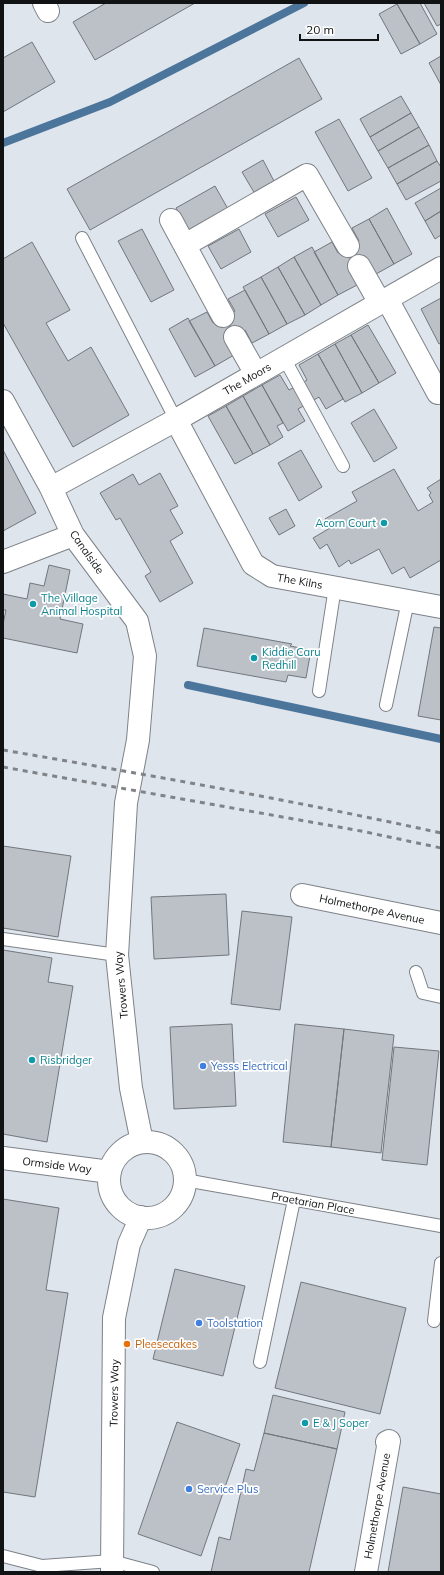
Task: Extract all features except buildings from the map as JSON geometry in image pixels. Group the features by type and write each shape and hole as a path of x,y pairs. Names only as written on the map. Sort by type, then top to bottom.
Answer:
{"street":[{"path":"185,245 307,175 348,246"},
{"path":"171,220 224,316"},
{"path":"359,266 384,301 438,393"},
{"name":"The Moors","path":"51,488 176,420 441,268"},
{"path":"235,337 256,374"},
{"name":"Canalside","path":"3,401 51,488 73,535 137,621 145,656 138,740 126,803"},
{"name":"The Kilns","path":"176,420 253,564 272,576 441,607"},
{"path":"3,562 73,535"},
{"name":"Trowers Way","path":"126,803 117,955 131,1088 142,1142"},
{"name":"Holmethorpe Avenue","path":"302,895 441,924"},
{"path":"155,1142 167,1147 177,1156 183,1167 185,1180 183,1194 172,1208 163,1214 152,1218 141,1217 130,1213 120,1206 113,1196 110,1184 110,1172 118,1155 133,1144 155,1142"},
{"name":"Ormside Way","path":"3,1158 110,1172"},
{"name":"Trowers Way","path":"112,1566 114,1318 129,1244 141,1217"},
{"name":"Holmethorpe Avenue","path":"366,1572 389,1441 387,1442"}],"lane":[{"path":"82,238 176,420"},
{"path":"284,358 343,466"},
{"path":"319,691 334,587"},
{"path":"386,705 408,601"},
{"path":"3,939 117,955"},
{"path":"416,972 423,993 441,997"},
{"name":"Praetarian Place","path":"185,1180 441,1226"},
{"path":"260,1362 294,1200"},
{"path":"434,1321 441,1263"},
{"path":"3,1556 42,1566 112,1566 153,1572"}],"waterway":[{"path":"3,143 110,102 304,3"},
{"path":"188,685 441,739"}],"railway":[{"path":"3,750 222,789 441,833"},
{"path":"3,767 361,831 441,848"}],"place":[{"name":"Acorn Court","path":"384,523"},
{"name":"The Village Animal Hospital","path":"33,604"},
{"name":"Kiddie Caru Redhill","path":"254,658"},
{"name":"Risbridger","path":"32,1060"},
{"name":"Yesss Electrical","path":"203,1066"},
{"name":"Toolstation","path":"199,1323"},
{"name":"Pleesecakes","path":"127,1344"},
{"name":"E & J Soper","path":"305,1423"},
{"name":"Service Plus","path":"189,1489"}]}
